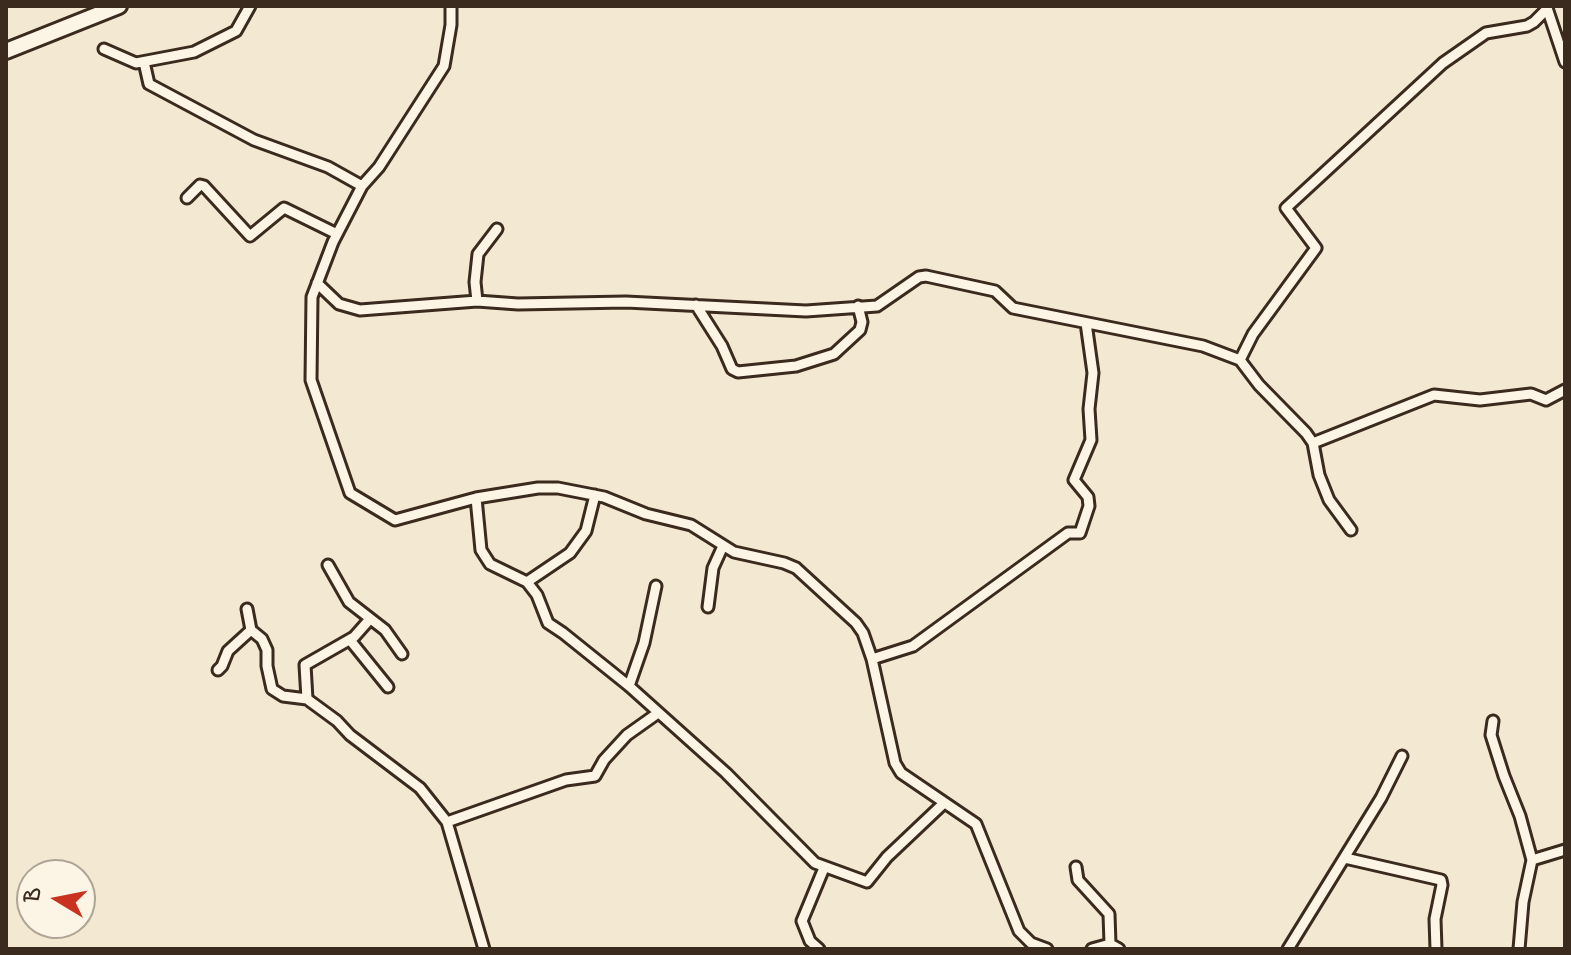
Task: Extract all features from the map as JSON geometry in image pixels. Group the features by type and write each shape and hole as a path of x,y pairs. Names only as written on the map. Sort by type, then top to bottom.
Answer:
{"highway":[{"path":"6,41 96,6"},
{"path":"6,51 119,6"}],"street":[{"path":"104,49 132,62 194,52 236,31 250,6"},
{"path":"451,6 450,37 444,66 379,167 362,186 337,234 317,283 311,308 311,380 350,493 395,520 476,498 542,488 595,495 646,514 691,525 740,554 784,563 804,575 856,623 865,637 895,763 901,773 976,824 1023,937 1047,949"},
{"path":"1547,7 1565,62"},
{"path":"1240,360 1253,334 1316,248 1286,208 1443,63 1486,33 1527,26 1547,7"},
{"path":"144,62 149,84 254,140 328,167 362,186"},
{"path":"187,198 200,185 204,186 250,236 284,208 337,234"},
{"path":"477,301 475,282 478,254 497,229"},
{"path":"317,283 339,304 360,310 477,301 518,304 626,302 745,306 792,311 881,304 919,277 926,276 995,291 1013,308 1203,346 1240,360 1313,443 1319,475 1329,500 1351,530"},
{"path":"696,305 722,346 732,369 738,372 796,366 834,354 860,330 862,322 858,306"},
{"path":"872,659 913,646 1068,533 1080,533 1089,506 1088,497 1074,480 1091,440 1089,409 1093,382 1086,323"},
{"path":"1313,443 1434,395 1480,400 1531,394 1550,397 1565,390"},
{"path":"527,582 570,553 586,531 595,495"},
{"path":"476,498 483,555 495,568 527,582 537,595 548,623 629,686 726,773 811,860 824,868 867,882 887,857 944,803"},
{"path":"708,607 713,568 723,546"},
{"path":"328,565 349,602 385,630 402,654"},
{"path":"629,686 644,643 656,586"},
{"path":"247,609 251,630 265,644 272,689 283,696 307,699 420,788 447,822 484,949"},
{"path":"307,699 305,665 350,640 370,619"},
{"path":"218,670 228,651 251,630"},
{"path":"350,640 388,687"},
{"path":"447,822 566,780 595,776 604,760 627,735 658,713"},
{"path":"1493,721 1491,735 1532,860 1523,902 1519,949"},
{"path":"1288,949 1381,798 1402,756"},
{"path":"1532,860 1565,850"},
{"path":"1345,858 1441,880 1435,919 1436,949"},
{"path":"1076,867 1078,880 1109,914 1115,947 1092,949"},
{"path":"819,949 810,941 802,921 824,868"},
{"path":"1019,949 1023,937"}]}
